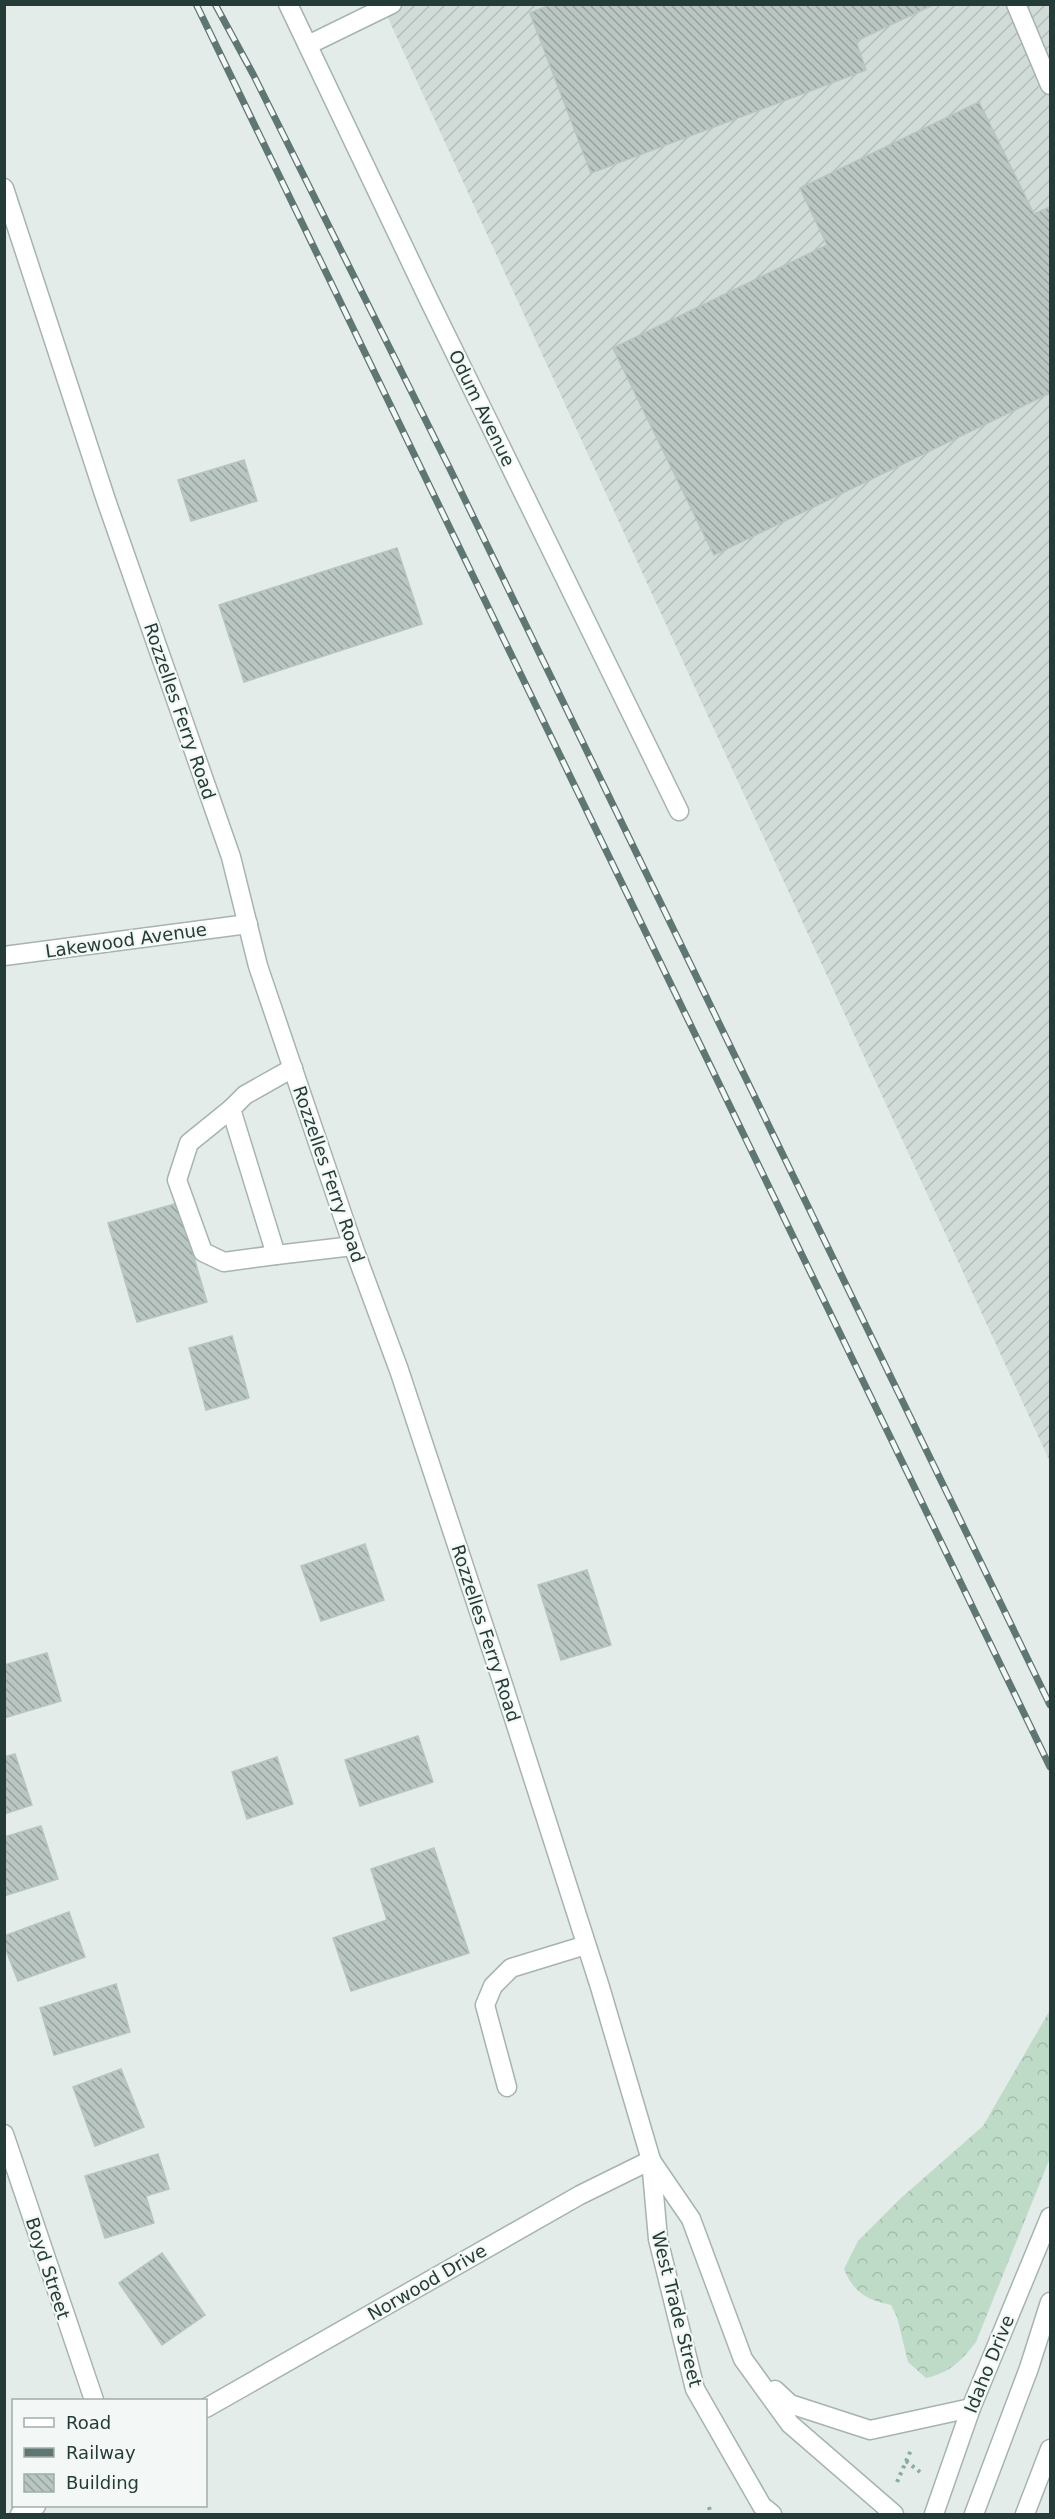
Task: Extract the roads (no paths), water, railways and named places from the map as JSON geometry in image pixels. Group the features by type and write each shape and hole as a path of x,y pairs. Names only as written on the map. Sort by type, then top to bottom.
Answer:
{"street":[{"name":"Odum Avenue","path":"288,4 428,298 679,811"},
{"path":"308,45 392,4"},
{"path":"1016,4 1050,86"},
{"name":"Rozzelles Ferry Road","path":"4,188 11,226 231,857 258,966 352,1246 399,1370 499,1672 586,1945 651,2160"},
{"name":"Lakewood Avenue","path":"4,956 248,924"},
{"path":"293,1068 245,1095 231,1110 189,1143 177,1180 203,1252 224,1262 352,1246"},
{"path":"231,1110 276,1255"},
{"path":"507,2087 485,2005 493,1986 511,1968 586,1945"},
{"name":"Boyd Street","path":"4,2134 94,2399"},
{"name":"West Trade Street","path":"651,2160 691,2219 743,2359 790,2424 894,2514"},
{"name":"West Trade Street","path":"651,2160 658,2239 695,2389 762,2506 772,2514"},
{"name":"Norwood Drive","path":"207,2407 580,2195 651,2160"},
{"name":"Idaho Drive","path":"934,2514 971,2408 1050,2217"},
{"path":"974,2514 1029,2368 1050,2302"},
{"path":"743,2359 790,2404 870,2430 971,2408"},
{"path":"1025,2514 1050,2449"}],"railway":[{"path":"196,4 1050,1767"},
{"path":"215,4 253,74 450,469 1050,1705"}]}
